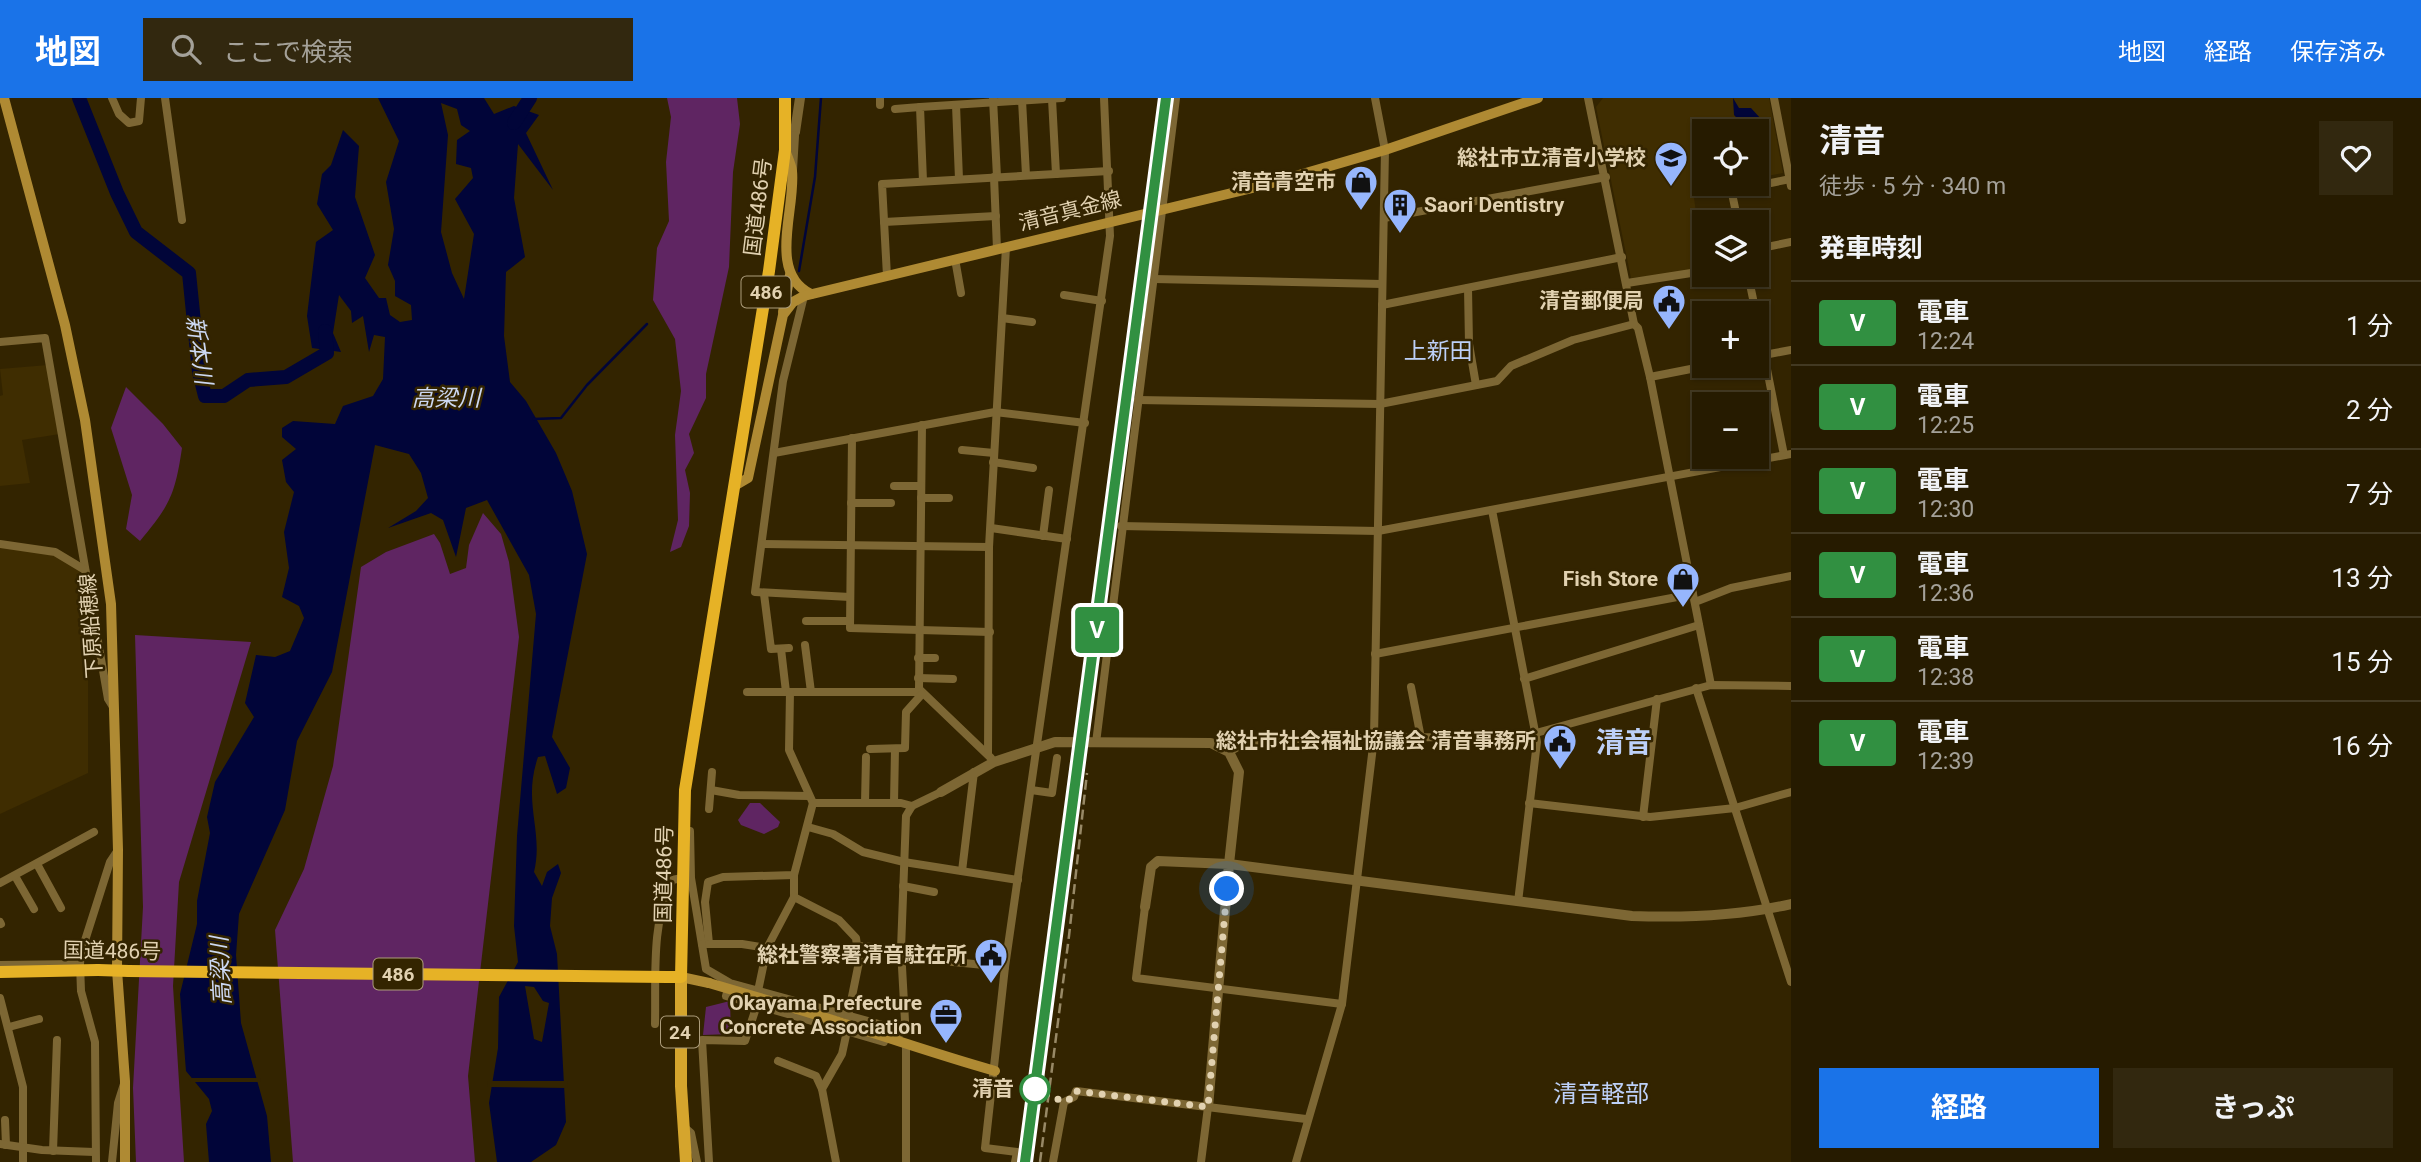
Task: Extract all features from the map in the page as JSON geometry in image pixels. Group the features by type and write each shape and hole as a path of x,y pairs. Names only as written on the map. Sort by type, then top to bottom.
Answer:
{"highway":[{"name":"国道486号","path":"0,972 98,970 681,977 684,808 693,731 736,485 785,150 785,98"}],"main road":[{"name":"下原船穂線","path":"4,98 65,325 85,420 111,604 123,971 125,1162"},
{"name":"清音真金線","path":"783,315 793,302 807,295 1265,185 1385,150 1515,102 1538,98"},
{"path":"736,485 748,478 790,275 787,254 792,170 785,150"},
{"path":"790,275 807,295"},
{"path":"681,977 797,1009 995,1071"},
{"name":"24","path":"681,977 686,1162"}],"street":[{"path":"112,98 124,120 135,123 141,116 141,98"},
{"path":"165,98 182,220"},
{"path":"792,170 800,98"},
{"path":"895,109 958,102 1062,98"},
{"path":"1015,1162 1017,1152 985,1148 1005,967 1102,301 1110,221 1104,98"},
{"path":"1096,743 1176,98"},
{"path":"1296,1162 1306,1119 1342,1004 1374,738 1385,150 1375,98"},
{"path":"1588,98 1634,324 1639,328 1650,377 1711,685"},
{"path":"1769,184 1790,182 1774,98"},
{"path":"1052,99 1056,174"},
{"path":"991,758 989,547 1002,318 1002,248 996,216 993,100"},
{"path":"1026,100 1026,175"},
{"path":"958,102 959,179"},
{"path":"920,107 923,181"},
{"path":"1779,125 1791,123"},
{"path":"785,150 795,132"},
{"path":"887,276 882,184 1109,171"},
{"path":"1384,218 1606,177"},
{"path":"884,222 996,216"},
{"path":"1769,246 1791,242"},
{"path":"1382,305 1622,257"},
{"path":"954,259 961,293"},
{"path":"1627,283 1692,273"},
{"path":"1154,279 1382,284"},
{"path":"1468,288 1469,344 1476,386"},
{"path":"807,295 783,381 755,592 850,597"},
{"path":"1064,295 1102,301"},
{"path":"1002,318 1032,322"},
{"path":"1138,400 1380,404 1497,382 1511,366 1564,344 1634,324"},
{"path":"0,342 46,338 108,699 115,710"},
{"path":"1769,354 1791,350"},
{"path":"1650,377 1692,369"},
{"path":"1121,526 1378,531 1787,454 1768,378"},
{"path":"774,453 995,412 1084,423"},
{"path":"922,425 918,658 921,693 991,758"},
{"path":"852,438 850,628 853,631 990,632"},
{"path":"962,450 1033,468"},
{"path":"894,486 921,486"},
{"path":"1043,536 1049,490"},
{"path":"921,498 949,498"},
{"path":"851,503 891,503"},
{"path":"1492,510 1537,742 1518,902"},
{"path":"991,528 1067,540"},
{"path":"0,544 55,552 85,570"},
{"path":"763,544 989,547"},
{"path":"1375,654 1515,627 1694,598 1791,576"},
{"path":"758,991 767,948 794,897 794,875 808,827 811,800 789,750 785,648 771,649 764,594"},
{"path":"806,621 849,621"},
{"path":"1524,679 1699,625"},
{"path":"806,645 811,692"},
{"path":"918,658 935,658"},
{"path":"918,678 953,679"},
{"path":"1229,752 1252,741 1535,734 1711,685 1791,686"},
{"path":"1411,687 1421,738"},
{"path":"1696,688 1791,982"},
{"path":"747,692 921,693"},
{"path":"865,803 868,753 905,748 906,712 921,693"},
{"path":"1643,817 1657,699"},
{"path":"906,1162 902,1043 905,1021 901,953 906,816 912,806 974,772 991,758 1071,741 1211,743 1229,752 1239,772 1201,1162"},
{"path":"894,803 895,749"},
{"path":"1031,790 1052,793 1057,758"},
{"path":"709,809 712,772"},
{"path":"962,871 974,772"},
{"path":"711,790 739,795 912,806"},
{"path":"1529,803 1643,817 1735,808 1791,792"},
{"path":"684,808 689,821 691,878 705,944"},
{"path":"808,827 833,834 863,852 904,862 1018,880"},
{"path":"0,883 94,832"},
{"path":"96,1162 95,1042 80,991 80,964 110,862 118,849"},
{"path":"1342,1004 1136,978 1151,867 1158,861 1229,864 1632,916 1681,918 1768,910 1791,905"},
{"path":"37,864 61,908"},
{"path":"794,875 723,877 708,881 705,902 706,969 730,983 886,1026 902,1043"},
{"path":"15,876 34,909"},
{"path":"655,1024 658,933 666,892 672,880 682,878"},
{"path":"903,886 934,892"},
{"path":"794,897 844,924 854,935 859,962 848,1016"},
{"path":"705,944 742,944 767,948"},
{"path":"858,946 1005,967"},
{"path":"0,965 80,964"},
{"path":"730,983 726,996 884,1042 902,1043"},
{"path":"1,1004 23,1087 23,1162"},
{"path":"709,1162 702,1040 745,1041 758,1005"},
{"path":"9,1027 39,1019"},
{"path":"822,1089 842,1054 848,1031"},
{"path":"53,1151 57,1040"},
{"path":"778,1061 816,1076 822,1089 836,1162"},
{"path":"112,1162 118,1103 125,1082"},
{"path":"1053,1162 1063,1105 1074,1097 1076,1091 1306,1119"},
{"path":"5,1120 3,1144 25,1149 94,1152"},
{"path":"683,1126 691,1133 697,1162"}],"shaded area":[{"path":"667,98 737,98 740,124 733,172 729,267 706,374 706,398 689,434 694,453 685,470 690,493 689,526 681,547 670,552 678,520 675,435 681,391 675,339 653,300 657,248 669,221 666,162 671,117"},
{"name":"総社市立清音小学校","path":"1603,98 1769,98 1783,173 1769,176 1769,119 1692,119 1692,196 1708,196 1694,198 1692,270 1631,278 1596,107"},
{"path":"48,365 60,434 22,440 30,483 0,486 0,396 3,395 0,369"},
{"path":"126,387 163,424 182,448 170,499 140,541 126,529 132,495 111,428"},
{"path":"483,513 501,534 509,562 519,637 468,1076 475,1162 293,1162 275,930 304,869 333,766 361,567 386,552 434,534 440,543 450,574 466,568 469,545"},
{"path":"0,547 58,556 79,569 85,604 88,663 88,773 0,814"},
{"path":"135,635 251,642 179,882 173,986 184,1162 136,1162 133,1088 143,907"},
{"path":"750,803 760,803 780,822 778,827 764,834 741,825 738,820"},
{"path":"730,1001 731,1034 703,1035 706,1007"}],"water":[{"name":"高梁川","path":"378,98 484,98 494,114 514,106 539,115 526,133 553,190 518,144 514,198 525,257 506,272 504,336 510,382 526,401 556,453 572,491 587,554 552,737 570,768 566,788 557,794 545,756 538,757 532,789 537,843 534,872 542,886 547,872 558,864 561,873 552,898 550,926 557,954 566,1122 556,1145 531,1162 497,1162 489,1103 498,1048 499,997 518,962 514,926 517,836 536,614 529,575 487,500 466,508 456,557 443,520 431,513 388,528 416,511 428,498 421,473 409,454 375,445 332,672 297,741 285,810 239,914 236,955 241,1023 267,1116 271,1162 209,1162 206,1124 212,1111 209,1099 186,1071 180,994 197,924 197,901 210,833 207,817 215,782 254,717 245,703 256,655 275,657 290,651 304,618 299,606 282,597 289,568 284,532 294,492 286,482 282,460 296,449 282,437 282,428 293,421 335,424 343,406 373,396 383,379 385,337 374,335 369,352 363,316 352,323 351,311 339,295 333,333 341,352 312,348 307,316 316,242 333,230 317,204 322,174 331,165 343,130 359,146 355,197 375,255 365,278 379,298 386,298 390,315 400,322 412,320 411,305 395,296 395,281 388,265 394,229 386,182 399,141","holes":["441,103 457,109 461,125 470,131 457,140 456,164 471,168 473,178 455,199 474,234 464,299 452,273 441,232 448,135","525,986 534,987 543,1001 549,1003 542,1042 534,1039"]},
{"path":"1733,98 1739,108 1751,108 1761,119 1738,119 1734,115"}],"pier":[{"path":"188,1078 260,1078 261,1082 191,1082"},
{"path":"488,1081 567,1081 568,1088 487,1087"}],"waterway":[{"name":"新本川","path":"79,98 117,193 136,232 189,273 199,372 205,396 224,396 248,380 286,377 327,353 325,331"},
{"path":"514,123 530,98"},
{"path":"799,271 815,177 821,98"},
{"path":"534,419 561,418 587,385 647,324"}],"railway":[{"path":"1025,1162 1166,98"},
{"path":"1040,1162 1087,773"}],"train":[{"name":"V","path":"1025,1162 1166,98"}],"place":[{"name":"総社市立清音小学校","path":"1671,188"},
{"name":"清音青空市","path":"1361,212"},
{"name":"Saori Dentistry","path":"1400,235"},
{"name":"清音郵便局","path":"1669,331"},
{"name":"Fish Store","path":"1683,609"},
{"name":"総社市社会福祉協議会 清音事務所","path":"1560,771"},
{"name":"総社警察署清音駐在所","path":"991,985"},
{"name":"Okayama Prefecture Concrete Association","path":"946,1045"},
{"name":"清音","path":"1035,1089"}],"district":[{"name":"上新田","path":"1438,351"},
{"name":"清音","path":"1624,742"},
{"name":"清音軽部","path":"1601,1094"}],"route":[{"path":"1035,1089 1064,1102 1074,1097 1076,1091 1208,1107 1227,889"}]}
